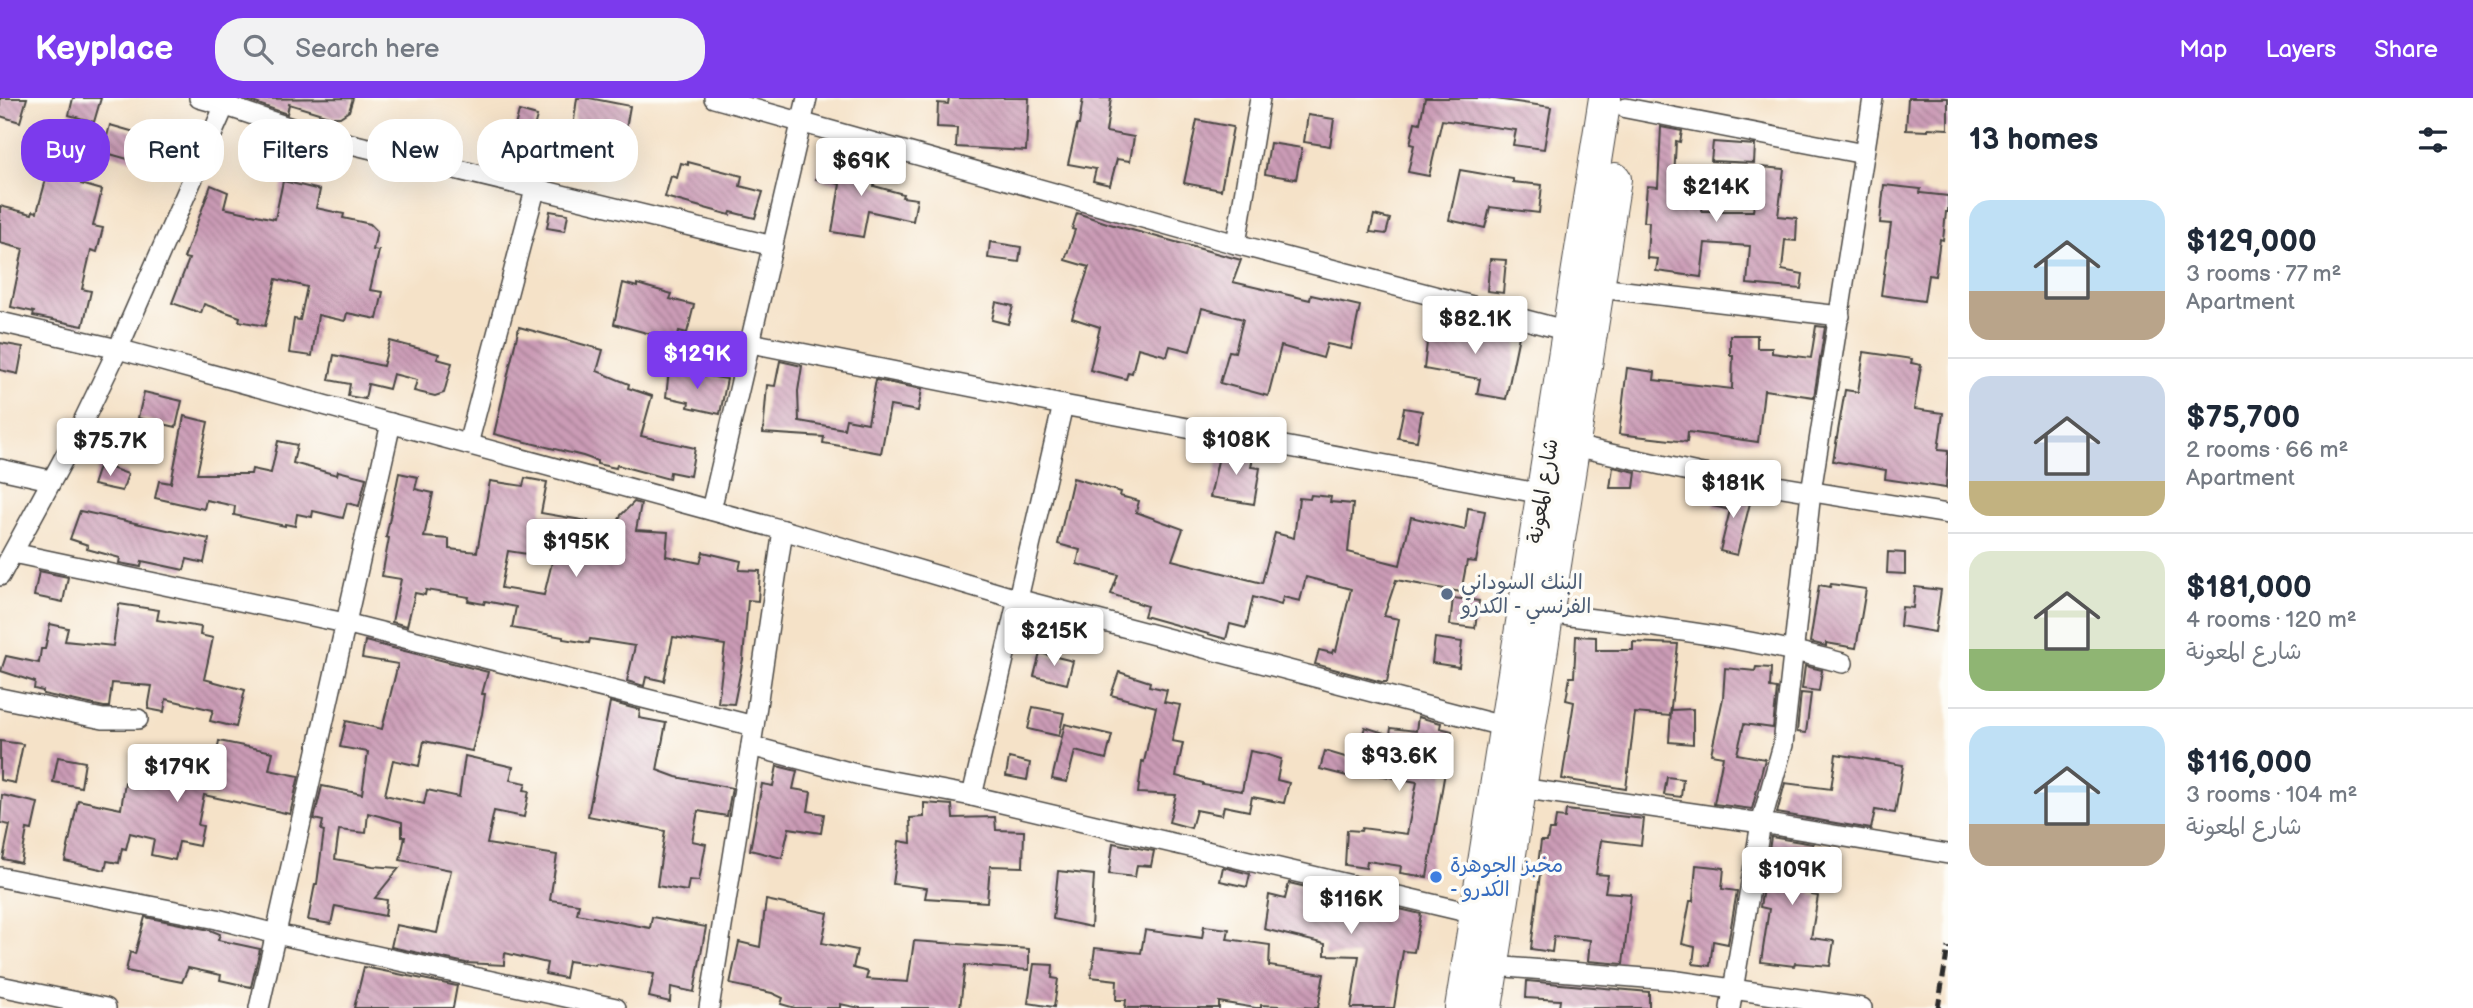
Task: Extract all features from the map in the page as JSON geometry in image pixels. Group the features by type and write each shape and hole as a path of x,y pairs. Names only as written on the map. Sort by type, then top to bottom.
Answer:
{"highway":[{"name":"شارع المعونة","path":"1461,1008 1568,331 1620,101"},
{"name":"شارع المعونة","path":"1486,1008 1599,288 1602,188"}],"street":[{"path":"199,98 226,101 268,122 314,135 773,246"},
{"path":"713,98 1236,244 1568,331"},
{"path":"711,510 807,98"},
{"path":"1236,244 1260,98"},
{"path":"1730,1008 1761,823 1783,745 1811,492 1873,98"},
{"path":"0,576 77,434 118,349 226,101"},
{"path":"1620,101 1864,154"},
{"path":"468,444 535,190"},
{"path":"1599,288 1840,316"},
{"path":"0,322 118,349 783,530 1017,599 1506,727"},
{"path":"751,344 1543,495"},
{"path":"972,796 1063,405"},
{"path":"259,1008 391,423"},
{"path":"1574,446 1698,472 1948,514"},
{"path":"0,469 50,480"},
{"path":"709,1008 783,530"},
{"path":"13,553 345,623 754,726"},
{"path":"1548,613 1795,650 1843,663"},
{"path":"0,698 103,719 138,719"},
{"path":"751,746 860,775 972,796 1475,914"},
{"path":"1520,788 1761,823 1948,854"},
{"path":"0,877 217,919 616,1008"},
{"path":"1493,966 1636,976 1862,1008"},
{"path":"0,986 106,1008"}],"building":[{"path":"0,98 27,98 20,122 0,116"},
{"path":"73,98 101,98 95,119 69,115"},
{"path":"353,98 349,111 340,117 289,104 287,114 244,99"},
{"path":"577,98 630,106 628,119 574,119"},
{"path":"949,98 1029,98 1026,151 956,147 957,128 937,127 938,103 948,104"},
{"path":"1083,98 1111,98 1106,132 1134,137 1130,161 1117,159 1110,185 1093,181 1096,169 1068,164"},
{"path":"1425,98 1488,98 1551,107 1544,149 1513,145 1516,130 1442,120 1429,176 1408,172 1414,145 1410,144 1415,122 1420,123"},
{"path":"1908,98 1948,98 1948,129 1906,130"},
{"path":"519,111 537,116 536,119 517,119"},
{"path":"1308,115 1334,119 1330,146 1304,142"},
{"path":"1197,120 1233,127 1221,190 1184,183"},
{"path":"110,125 124,129 124,158 110,154"},
{"path":"1661,127 1682,131 1680,142 1676,141 1674,179 1706,182 1702,211 1753,211 1761,167 1784,169 1778,216 1797,218 1796,241 1785,240 1782,270 1803,274 1801,289 1747,284 1750,246 1705,243 1701,277 1656,271 1658,259 1647,258 1649,222 1644,222 1647,186 1658,187"},
{"path":"1713,142 1755,145 1754,163 1711,161"},
{"path":"1270,143 1302,148 1296,179 1265,174"},
{"path":"821,156 852,162 850,175 875,179 874,186 903,194 902,197 917,199 913,221 868,211 863,237 832,232 840,184 816,179"},
{"path":"688,162 742,176 740,186 763,192 755,218 731,212 730,215 665,197 671,176 677,178 681,163 688,165"},
{"path":"1460,170 1513,179 1513,182 1542,185 1539,213 1490,207 1485,228 1449,220"},
{"path":"45,182 82,182 102,190 93,226 103,228 97,252 91,250 82,289 91,291 83,326 33,316 34,312 11,307 23,249 0,243 0,206 32,214 33,211 37,212"},
{"path":"283,182 287,182 320,190 316,208 344,214 343,218 370,224 377,231 373,250 379,251 370,290 383,292 377,319 347,313 345,321 318,315 312,356 289,353 294,319 300,320 307,287 276,279 265,326 239,321 240,317 204,304 201,313 172,303 189,259 184,258 211,185 228,192 224,208 275,219"},
{"path":"1884,185 1921,189 1920,193 1948,196 1948,212 1943,240 1940,239 1935,276 1928,275 1924,301 1881,295 1891,224 1880,223"},
{"path":"550,211 568,214 565,231 547,228"},
{"path":"1077,213 1241,260 1233,282 1310,300 1311,295 1360,306 1351,349 1327,344 1323,358 1281,346 1268,396 1220,383 1229,351 1235,352 1243,319 1202,308 1190,351 1170,346 1167,356 1138,348 1132,373 1128,372 1126,379 1090,370 1100,327 1072,318 1089,267 1065,260 1075,230 1072,229"},
{"path":"1374,215 1390,219 1386,234 1370,232"},
{"path":"990,242 1021,247 1019,262 988,258"},
{"path":"1490,259 1506,260 1503,293 1487,291"},
{"path":"623,283 672,294 670,299 694,305 687,333 679,331 676,341 614,324"},
{"path":"996,302 1013,306 1008,324 992,320"},
{"path":"1492,324 1520,331 1506,399 1477,394 1480,379 1424,369 1429,325 1489,334"},
{"path":"1816,326 1825,327 1814,397 1764,390 1758,442 1688,432 1687,442 1619,434 1627,368 1655,372 1654,380 1732,389 1733,355 1730,355 1730,335 1757,335 1757,348 1772,348 1772,353 1811,358"},
{"path":"519,327 603,350 597,371 629,384 628,388 652,396 641,436 695,448 690,476 670,472 669,479 617,465 616,468 597,464 597,461 583,456 494,434"},
{"path":"390,341 439,354 437,359 452,363 444,393 435,396 414,391 417,380 393,374 389,389 368,384 365,399 348,396 350,384 329,380 334,355 383,366"},
{"path":"0,343 23,347 18,374 0,370"},
{"path":"1864,352 1912,359 1911,363 1921,365 1914,409 1943,413 1938,450 1948,451 1946,488 1885,479 1886,470 1833,461 1845,390 1858,392"},
{"path":"780,361 802,366 798,391 799,421 844,429 846,419 868,423 876,380 922,389 918,411 890,406 881,453 823,443 824,437 763,433 767,385 775,386"},
{"path":"669,370 727,379 720,414 688,407 689,402 666,397"},
{"path":"144,392 182,401 176,427 138,418"},
{"path":"1404,408 1422,411 1417,441 1398,438"},
{"path":"184,416 208,422 197,474 251,474 252,469 271,473 278,441 297,445 293,463 337,475 338,471 366,478 359,506 347,503 343,518 313,511 312,517 297,514 295,526 285,526 234,515 235,506 206,500 204,509 155,498 159,481 171,483"},
{"path":"1221,447 1254,453 1251,467 1260,468 1254,504 1210,497"},
{"path":"100,464 128,474 122,491 93,485"},
{"path":"1613,467 1636,472 1634,488 1610,488"},
{"path":"399,473 418,477 415,489 433,493 424,537 449,539 449,549 477,552 490,481 523,486 525,478 547,482 541,513 588,521 584,545 618,522 634,502 641,504 636,530 668,532 666,556 700,563 703,552 741,561 739,570 760,571 758,601 748,600 743,659 734,704 718,703 725,645 673,637 664,681 646,677 644,686 627,681 635,646 590,639 589,643 512,628 516,607 485,601 484,604 468,601 469,597 426,590 425,595 415,593 407,626 392,622 401,579 382,576 389,538 386,537","holes":["508,551 553,558 544,595 501,588"]},
{"path":"1073,478 1121,492 1120,496 1139,501 1136,512 1183,529 1172,560 1262,583 1275,533 1294,538 1299,498 1310,499 1311,495 1331,497 1330,502 1353,504 1348,552 1400,565 1411,517 1465,530 1468,508 1485,511 1476,562 1467,561 1461,592 1396,580 1384,616 1399,619 1387,682 1382,682 1315,664 1319,650 1332,653 1333,650 1336,651 1351,589 1306,577 1300,601 1283,597 1281,605 1253,597 1246,628 1230,624 1226,639 1144,616 1147,606 1111,594 1118,575 1077,564 1080,550 1058,544"},
{"path":"1717,491 1751,499 1737,555 1720,551 1730,510 1713,506"},
{"path":"80,511 209,539 204,563 187,559 184,570 142,561 141,567 119,563 120,558 87,549 88,545 70,539"},
{"path":"1888,552 1905,553 1905,574 1887,573"},
{"path":"39,571 68,577 63,602 34,596"},
{"path":"1831,584 1866,589 1856,648 1810,642 1819,585 1830,587"},
{"path":"1915,587 1941,590 1935,632 1900,626 1902,607 1913,608"},
{"path":"1453,598 1479,601 1475,628 1450,625"},
{"path":"119,604 159,610 157,620 201,627 200,635 213,638 204,679 245,690 236,727 210,721 213,710 166,699 164,712 148,709 152,686 112,683 109,707 104,707 43,694 43,691 34,689 35,682 1,671 6,656 39,663 50,624 68,628 65,641 113,646"},
{"path":"1576,636 1596,637 1596,650 1633,650 1633,642 1678,644 1670,716 1635,713 1626,789 1562,779 1574,702 1566,700 1570,677 1574,677"},
{"path":"1435,638 1462,642 1459,667 1432,663"},
{"path":"365,641 488,672 482,694 485,694 482,714 472,751 424,741 419,766 393,760 385,795 424,804 427,790 459,797 465,756 513,767 510,780 526,783 524,790 529,791 524,817 494,811 487,844 557,855 550,900 579,904 577,914 650,928 652,917 706,927 694,992 671,987 670,1002 649,997 654,974 596,963 568,961 565,978 545,974 547,963 505,953 504,965 466,963 391,947 396,925 437,933 451,870 400,860 405,837 402,837 402,822 368,813 366,833 339,830 335,859 399,868 375,898 387,900 385,916 335,906 331,924 308,920 317,884 324,831 321,830 323,821 314,819 322,786 362,794 368,752 340,747 346,721 382,729 398,664 362,658"},
{"path":"1040,653 1073,661 1067,684 1034,676"},
{"path":"1805,666 1822,670 1819,691 1802,689"},
{"path":"1756,667 1771,668 1770,688 1777,689 1773,728 1744,724 1737,754 1765,759 1752,809 1714,804 1723,756 1711,754 1723,698 1725,668 1755,671"},
{"path":"1119,672 1150,682 1149,686 1167,690 1164,702 1180,705 1172,741 1183,743 1176,776 1203,785 1242,791 1250,751 1265,754 1281,759 1277,780 1289,783 1284,803 1252,797 1249,811 1224,806 1222,815 1196,810 1191,828 1169,822 1176,795 1138,793 1142,761 1144,762 1156,707 1111,695"},
{"path":"1801,693 1811,694 1806,733 1797,732"},
{"path":"610,702 640,710 639,718 666,723 657,770 676,777 732,788 727,816 698,811 692,841 706,844 699,881 689,880 687,891 657,886 665,831 588,816"},
{"path":"1033,707 1064,713 1059,736 1028,729"},
{"path":"1693,709 1693,744 1669,742 1671,710"},
{"path":"1418,717 1441,723 1440,728 1452,731 1427,877 1400,873 1401,866 1367,861 1366,868 1345,865 1347,830 1361,831 1362,828 1407,834 1417,782 1362,772 1361,777 1347,776 1320,769 1325,751 1355,760 1365,727 1390,735 1391,728 1416,731"},
{"path":"1065,724 1112,735 1106,759 1075,751 1067,782 1052,779"},
{"path":"0,741 23,744 15,783 0,780"},
{"path":"219,741 273,752 269,770 299,776 290,814 204,795 198,825 203,826 199,846 179,842 175,860 151,855 154,839 130,833 126,849 122,848 119,863 107,861 105,870 65,861 78,800 121,809 125,782 150,785 156,754 214,769"},
{"path":"1836,754 1903,765 1895,813 1875,810 1871,829 1777,813 1785,783 1831,789"},
{"path":"58,757 85,762 81,787 53,782"},
{"path":"1009,758 1030,763 1027,780 1006,776"},
{"path":"777,766 797,771 793,789 811,792 808,811 824,814 821,833 789,828 782,858 750,850 762,784 773,786"},
{"path":"1667,777 1683,779 1681,797 1664,795"},
{"path":"2,795 38,803 32,830 27,829 21,863 3,859 10,825 0,823"},
{"path":"924,803 952,805 953,818 995,817 996,830 1024,831 1023,867 990,866 987,902 925,898 927,888 893,884 899,841 911,843 910,818 924,817"},
{"path":"1566,810 1644,819 1641,845 1601,840 1596,874 1608,875 1605,892 1631,894 1623,964 1588,961 1590,940 1554,936 1552,952 1531,949 1541,865 1538,865 1541,841 1547,841 1549,830 1554,830 1556,817 1565,818"},
{"path":"1771,837 1813,844 1810,870 1815,871 1811,895 1818,896 1811,938 1834,941 1830,966 1761,962 1769,909 1760,907"},
{"path":"1113,843 1154,851 1151,866 1137,865 1135,877 1109,874"},
{"path":"1696,865 1724,868 1722,889 1737,891 1728,944 1713,941 1710,966 1693,964 1695,947 1682,944 1690,901 1693,901"},
{"path":"1223,867 1250,874 1247,887 1220,881"},
{"path":"1058,871 1094,875 1091,927 1053,919"},
{"path":"1289,883 1421,914 1414,952 1403,951 1394,1008 1351,1008 1359,956 1325,955 1325,944 1264,929 1269,895 1285,899"},
{"path":"766,900 828,913 822,943 857,950 853,968 868,972 866,979 908,982 914,941 1029,949 1029,970 965,965 960,1008 860,1008 840,1004 840,1008 795,1008 781,1004 783,998 772,993 730,984 739,942 760,947"},
{"path":"145,917 210,930 220,934 218,940 260,949 251,987 220,980 221,975 188,968 182,982 126,971 130,952 135,954"},
{"path":"1204,926 1229,929 1227,939 1270,945 1269,966 1324,974 1318,1008 1261,1005 1261,1008 1256,1008 1219,1002 1219,1008 1125,1008 1126,1000 1116,1000 1117,980 1091,977 1095,948 1141,953 1145,930 1202,938"},
{"path":"1034,964 1053,965 1052,978 1058,979 1054,1007 1028,1003"},
{"path":"364,967 457,986 453,1008 354,1008"},
{"path":"1527,981 1649,992 1649,1008 1559,1008 1560,1000 1526,998"}],"railway":[{"path":"1938,1008 1948,947"}],"place":[{"name":"البنك السوداني الفرنسي - الكدرو","path":"1447,594"},
{"name":"مخبز الجوهرة - الكدرو","path":"1436,877"}]}
